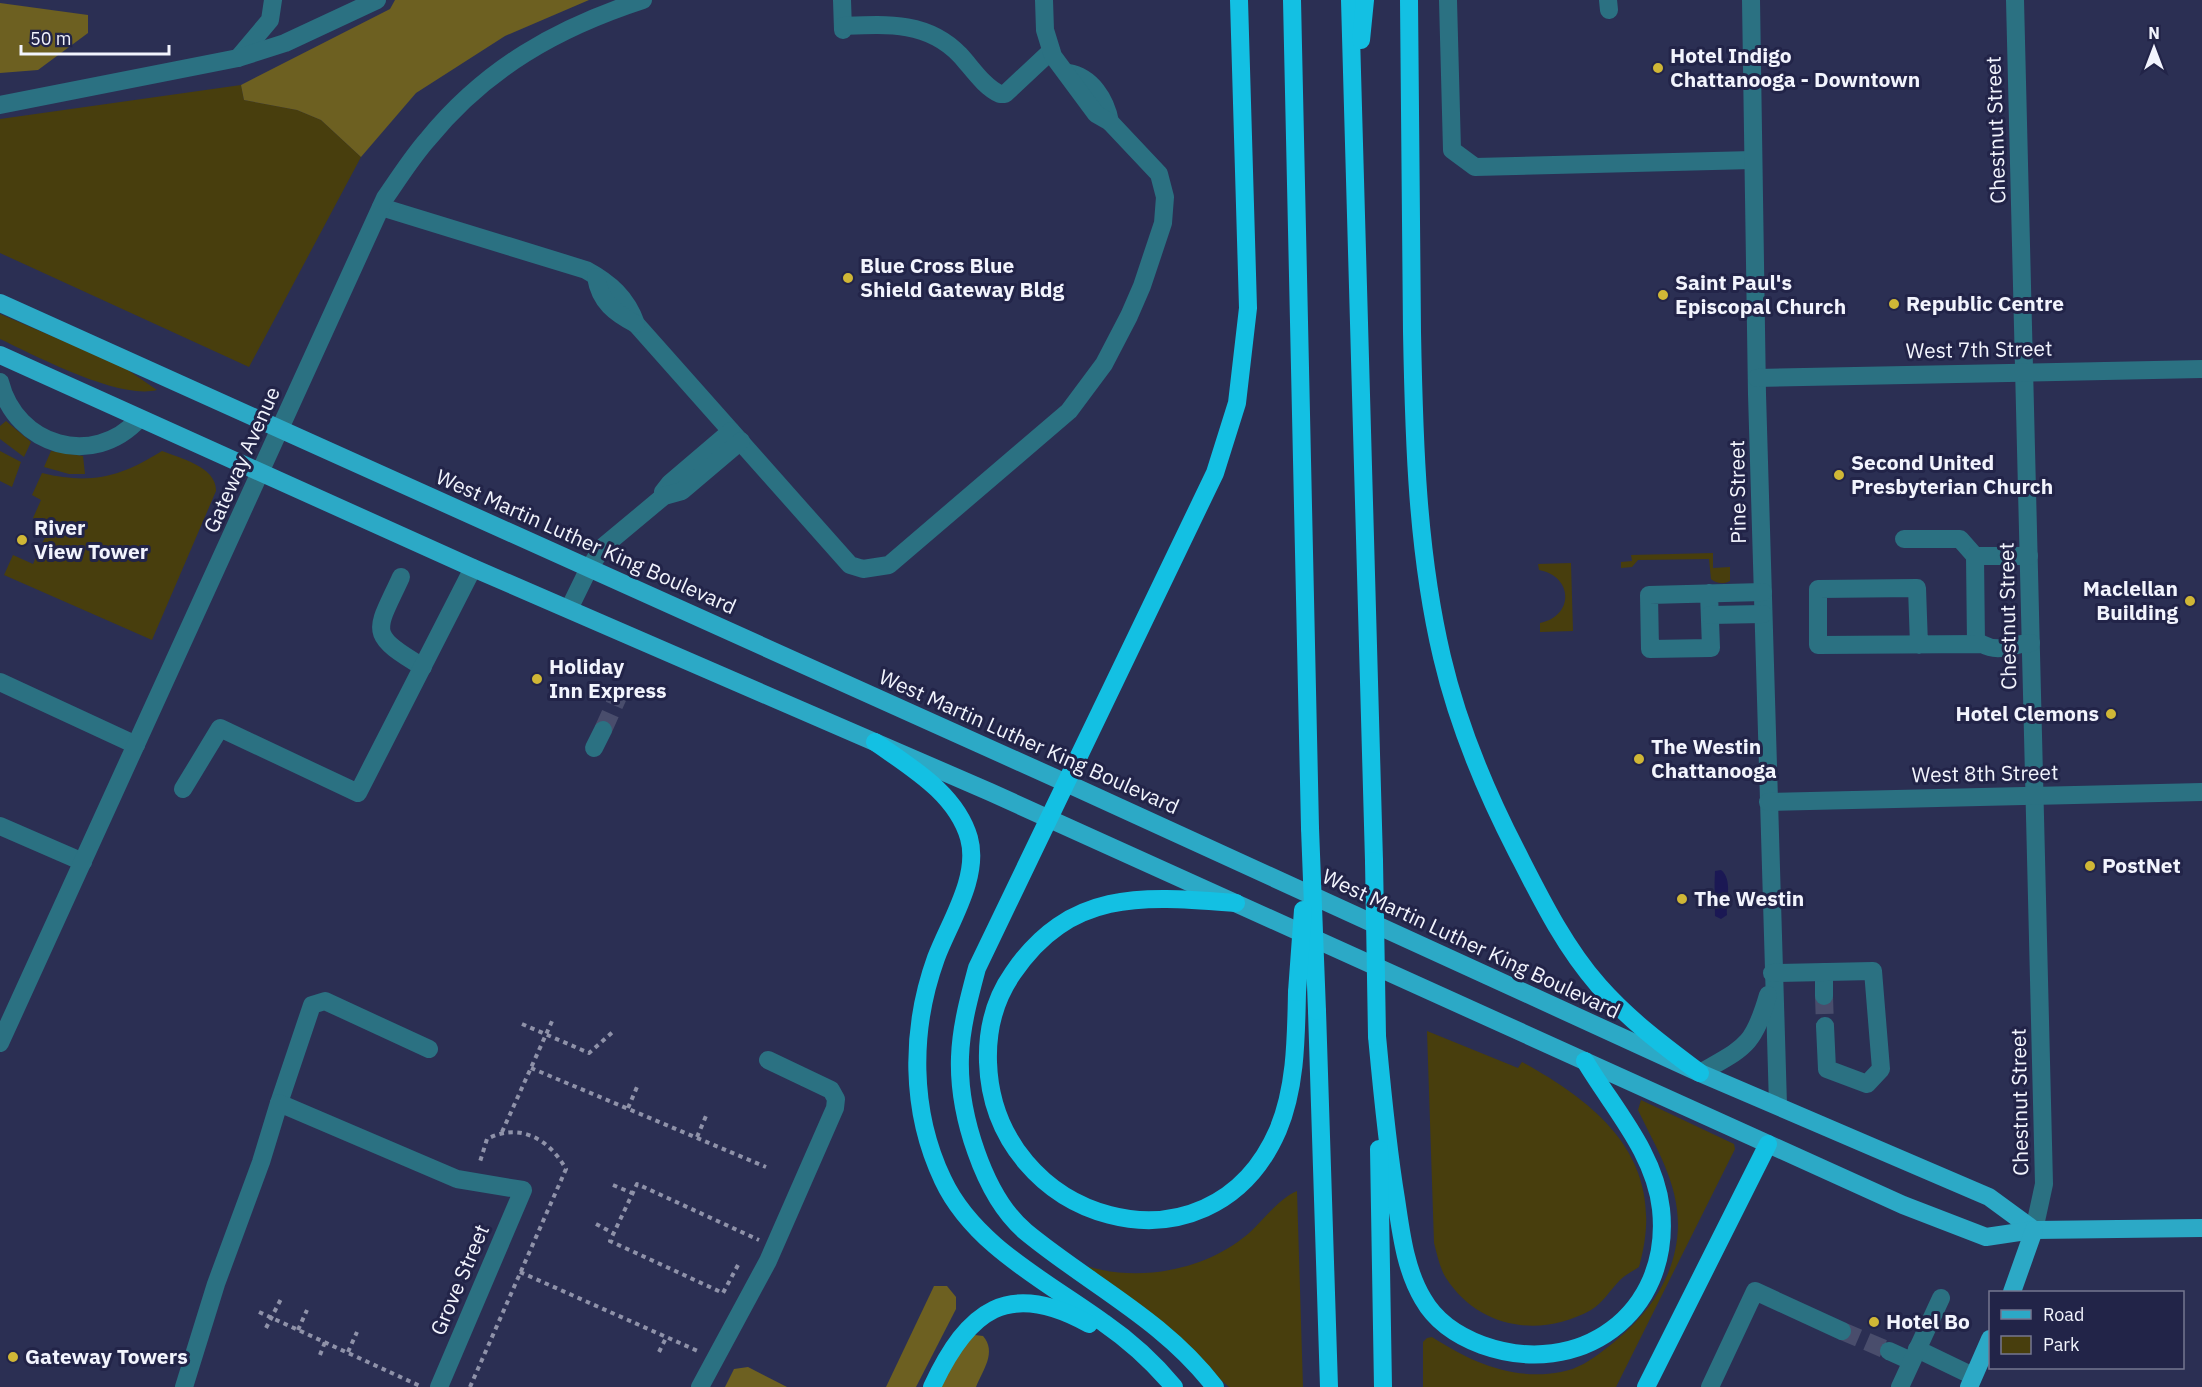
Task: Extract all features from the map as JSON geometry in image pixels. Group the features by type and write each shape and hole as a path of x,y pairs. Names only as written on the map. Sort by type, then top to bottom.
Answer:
{"highway":[{"path":"1215,1387 1177,1346 1139,1312 1065,1262 1024,1230 998,1197 972,1142 963,1098 960,1060 968,1000 976,968 1215,473 1237,403 1248,308 1239,0"},
{"path":"1292,0 1310,828 1329,1387"},
{"path":"1350,0 1357,37"},
{"path":"1365,0 1357,37 1353,92 1374,861 1383,1387"},
{"path":"1409,0 1413,360 1417,470 1430,601 1445,669 1476,763 1503,826 1547,912 1563,938 1583,967 1621,1009 1649,1036 1700,1073"},
{"path":"875,742 940,792 962,822 971,850 969,874 935,962 924,1004 917,1054 916,1079 925,1129 944,1182 958,1206 991,1241 1106,1324 1173,1385"},
{"path":"1236,903 1157,897 1109,902 1065,921 1027,951 1000,991 990,1022 988,1079 994,1109 1006,1135 1042,1181 1064,1198 1095,1211 1131,1219 1164,1220 1185,1216 1207,1208 1237,1188 1261,1159 1278,1131 1289,1096 1295,1047 1310,828"},
{"path":"1377,1036 1404,1249 1421,1297 1430,1310 1466,1339 1498,1351 1529,1356 1573,1351 1607,1333 1637,1305 1650,1281 1658,1257 1661,1209 1649,1164 1585,1061"},
{"path":"1646,1387 1768,1144"},
{"path":"932,1387 951,1350 972,1322 988,1312 1023,1302 1053,1306 1088,1323 1173,1385"}],"main road":[{"name":"West Martin Luther King Boulevard","path":"0,303 1064,782 1700,1073 1989,1197 2034,1230"},
{"path":"0,355 473,568 1047,818 1903,1205 1986,1237 2034,1230 2202,1228"},
{"path":"2013,1291 2034,1230"},
{"path":"1971,1381 1989,1340"}],"street":[{"path":"238,58 270,20 273,0"},
{"path":"0,105 238,58 285,43 377,0"},
{"name":"Gateway Avenue","path":"0,1042 282,429 381,207 427,139 474,90 529,49 596,16 643,0"},
{"path":"842,0 843,28 883,24 925,30 957,52 988,85 1000,94 1005,94 1051,51"},
{"path":"381,207 586,270 611,285 629,305 636,324 850,565 875,569 889,565 1070,411 1104,364 1134,306 1163,224 1165,197 1159,174 1110,122 1096,114 1076,90 1068,74 1051,51 1045,30 1044,0"},
{"path":"1448,0 1452,150 1475,167 1753,160"},
{"name":"Pine Street","path":"1751,0 1757,378 1772,977 1778,1105"},
{"name":"Chestnut Street","path":"2015,0 2029,556 2026,643 2035,796 2044,1184 2034,1230"},
{"name":"West 7th Street","path":"1757,378 2202,369"},
{"path":"0,382 11,410 25,425 48,441 76,447 104,443 126,433 139,419"},
{"path":"569,609 589,568 604,546 664,496 682,491 736,436"},
{"path":"1904,539 1960,539 1975,556 1979,644"},
{"path":"1975,556 2029,556"},
{"path":"183,789 220,728 358,793 473,568"},
{"path":"401,577 380,625 382,635 391,648 423,667"},
{"path":"1919,645 1917,588 1818,589 1818,645 1919,645 1979,644 1990,637 2000,636 2012,636 2026,643"},
{"path":"1709,593 1711,648 1650,650 1649,595 1709,593 1763,592"},
{"path":"1710,615 1763,614"},
{"path":"0,682 136,745"},
{"path":"594,748 603,730"},
{"name":"West 8th Street","path":"1768,802 2202,792"},
{"path":"0,825 83,862"},
{"path":"1772,977 1824,972 1873,971 1881,1070 1867,1084 1827,1069 1825,1026"},
{"path":"1824,972 1824,996"},
{"name":"Pine Street","path":"1700,1073 1742,1048 1758,1029 1772,977"},
{"path":"184,1387 216,1284 261,1162 312,1005 325,1001 429,1049"},
{"path":"700,1387 774,1247 836,1099 831,1090 819,1082 768,1060"},
{"name":"Grove Street","path":"279,1103 457,1179 523,1190 439,1387"},
{"path":"1710,1387 1755,1291 1842,1331"},
{"path":"1900,1387 1941,1298"},
{"path":"1889,1351 1914,1355 1971,1381"}],"path":[{"path":"502,1132 553,1019"},
{"path":"522,1024 589,1053 615,1030"},
{"path":"531,1068 766,1167"},
{"path":"628,1108 637,1087"},
{"path":"697,1137 706,1116"},
{"path":"738,1265 723,1293 610,1241 636,1184 774,1247"},
{"path":"613,1185 632,1193"},
{"path":"596,1224 613,1233"},
{"path":"520,1272 709,1355"},
{"path":"266,1328 281,1299"},
{"path":"298,1330 307,1310"},
{"path":"259,1312 420,1385 419,1387"},
{"path":"348,1352 357,1332"},
{"path":"659,1352 666,1338"},
{"path":"320,1355 325,1342"}],"green space":[{"path":"241,85 244,100 297,110 321,120 361,157 249,367 0,253 0,119"},
{"path":"0,314 122,366 157,390 122,389 100,383 0,339"},
{"path":"6,421 31,442 24,457 0,439 0,426"},
{"path":"0,451 21,462 12,487 0,481"},
{"path":"51,451 83,456 85,474 69,474 44,467"},
{"path":"162,451 187,460 204,470 215,483 216,491 152,640 4,575 13,555 33,564 50,526 33,518 41,500 32,495 42,473 76,478 105,476 132,467"},
{"path":"1713,553 1713,568 1730,567 1730,581 1720,583 1711,579 1709,559 1638,560 1632,567 1621,568 1621,562 1632,561 1631,555"},
{"path":"1571,563 1573,631 1540,632 1540,623 1559,613 1564,605 1565,596 1558,580 1539,570 1538,564"},
{"path":"1427,1031 1518,1068 1522,1062 1580,1099 1604,1120 1623,1144 1637,1169 1645,1198 1646,1231 1639,1267 1622,1278 1591,1310 1571,1319 1551,1324 1531,1326 1512,1324 1493,1318 1475,1308 1446,1278 1434,1243"},
{"path":"1641,1100 1734,1144 1735,1149 1616,1387 1423,1387 1423,1342 1427,1338 1432,1337 1462,1354 1493,1367 1526,1374 1561,1372 1579,1366 1599,1354 1633,1325 1645,1311 1665,1280 1672,1263 1678,1225 1677,1209 1670,1180 1638,1110"},
{"path":"1297,1191 1303,1387 1229,1387 1141,1310 1077,1263 1121,1273 1167,1271 1189,1265 1210,1258 1230,1247 1248,1234 1284,1199"}],"shaded area":[{"path":"395,0 589,0 505,36 416,93 361,157 321,120 297,110 244,100 241,85 390,9"},
{"path":"0,3 88,15 88,33 38,70 0,73"},
{"path":"1721,870 1727,879 1728,891 1727,915 1721,919 1715,916 1715,871"},
{"path":"934,1286 947,1286 956,1297 956,1309 916,1387 886,1387"},
{"path":"983,1336 989,1348 987,1361 976,1387 940,1387 968,1337"},
{"path":"748,1367 787,1387 725,1387 734,1369"}],"tunnel":[{"path":"603,730 621,690"},
{"path":"1824,996 1825,1026"},
{"path":"1842,1331 1889,1351"}],"place":[{"name":"Hotel Indigo Chattanooga - Downtown","path":"1658,68"},
{"name":"Blue Cross Blue Shield Gateway Bldg","path":"848,278"},
{"name":"Saint Paul's Episcopal Church","path":"1663,295"},
{"name":"Republic Centre","path":"1894,304"},
{"name":"Second United Presbyterian Church","path":"1839,475"},
{"name":"River View Tower","path":"22,540"},
{"name":"Maclellan Building","path":"2190,601"},
{"name":"Holiday Inn Express","path":"537,679"},
{"name":"Hotel Clemons","path":"2111,714"},
{"name":"The Westin Chattanooga","path":"1639,759"},
{"name":"PostNet","path":"2090,866"},
{"name":"The Westin","path":"1682,899"},
{"name":"Hotel Bo","path":"1874,1322"},
{"name":"Gateway Towers","path":"13,1357"}]}
